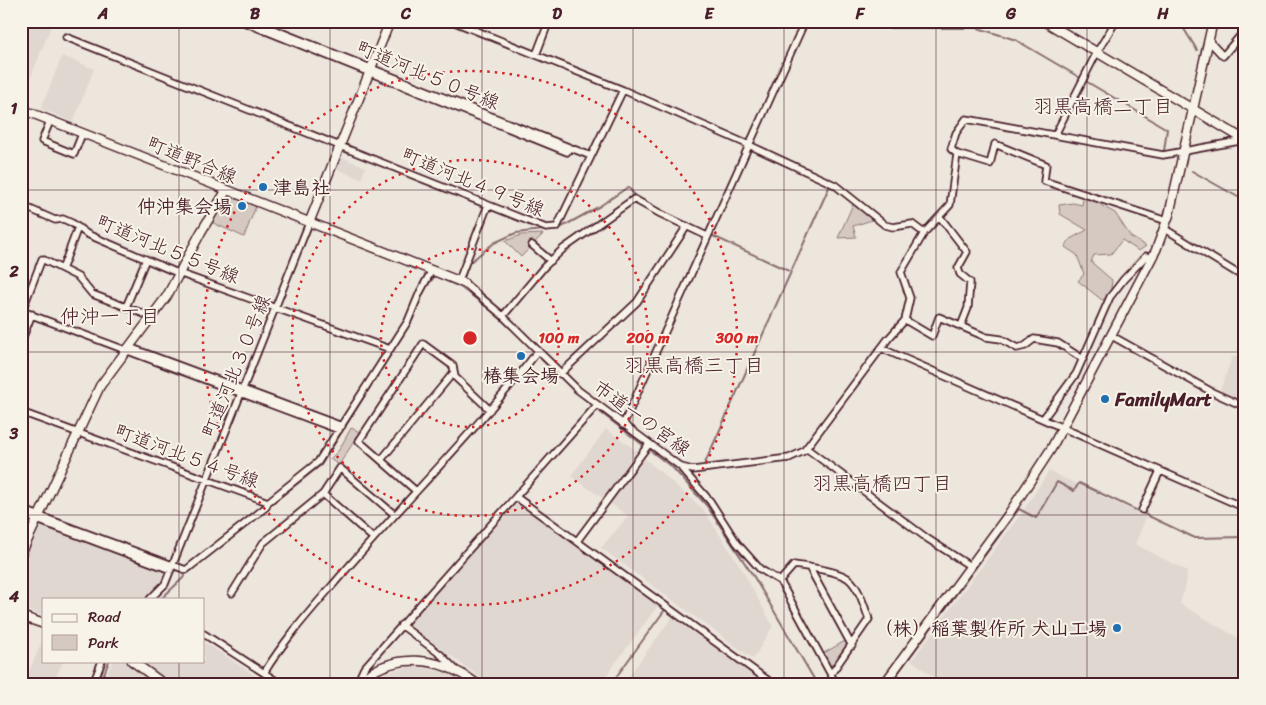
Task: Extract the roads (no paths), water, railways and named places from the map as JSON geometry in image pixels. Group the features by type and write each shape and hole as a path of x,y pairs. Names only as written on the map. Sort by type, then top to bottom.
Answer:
{"street":[{"path":"241,21 370,71"},
{"name":"町道河北５０号線","path":"253,21 370,71 591,156"},
{"path":"309,223 390,21"},
{"path":"452,21 623,90 749,144 835,185 885,225 893,227 912,224 924,233"},
{"path":"536,55 549,21"},
{"path":"623,425 805,21"},
{"path":"887,21 951,21"},
{"path":"1044,21 1245,140"},
{"path":"1055,135 1097,52 1116,21"},
{"path":"884,684 1008,515 1063,429 1152,258 1168,220 1213,21"},
{"path":"1209,41 1223,56 1245,30"},
{"name":"町道河北４９号線","path":"66,37 546,228 554,228 559,224 623,90"},
{"name":"町道野合線","path":"21,109 461,282"},
{"path":"1168,220 1044,181 1046,165 995,144 990,164 958,154 951,149 956,133 966,119 1163,155 1245,140"},
{"path":"50,121 42,141 74,154 82,134"},
{"path":"958,154 950,205 924,233 901,272 910,298 906,320 932,336 939,317 986,337 1001,339 1017,348 1025,346 1034,338 1050,340 1083,359"},
{"path":"21,554 100,386 167,296 201,232 226,191"},
{"path":"503,316 551,261 564,249 634,199 708,236"},
{"name":"町道河北５５号線","path":"21,205 55,220 63,219 87,234 179,273 390,350"},
{"path":"461,282 488,205"},
{"path":"940,217 967,252 958,268 960,274 970,282 971,290 961,326"},
{"name":"町道河北３０号線","path":"151,598 164,587 172,568 309,223"},
{"path":"560,374 637,302 656,276 667,254 688,226"},
{"path":"63,267 78,227"},
{"path":"1165,229 1245,278"},
{"path":"532,245 551,261"},
{"path":"1043,419 1076,374 1110,297 1146,256 1152,258"},
{"path":"21,330 42,259 63,267 78,277 92,294 152,317"},
{"path":"126,307 146,259"},
{"name":"町道河北５４号線","path":"21,412 268,502 318,462 408,321 432,270"},
{"name":"市道一の宮線","path":"461,282 503,316 560,374 597,405 681,467 693,470 789,458 799,455 883,349 888,339 906,320"},
{"path":"21,342 26,312"},
{"path":"26,312 340,428"},
{"path":"1112,336 1212,392 1245,407"},
{"path":"416,491 359,441 423,344 453,366 454,377 490,410"},
{"path":"883,349 1245,508"},
{"path":"264,673 289,636 373,538 490,410 538,351"},
{"path":"381,460 454,372"},
{"path":"357,683 364,668 401,625 597,405"},
{"path":"577,541 649,444"},
{"path":"806,448 928,539 970,566"},
{"path":"681,467 710,501 737,543 760,569 780,581 836,684"},
{"path":"232,593 263,543 323,494 340,468 394,515"},
{"path":"1142,510 1160,471"},
{"path":"323,494 373,538"},
{"path":"516,497 773,684"},
{"path":"21,514 38,518 172,568 186,570 266,507 268,502"},
{"path":"21,509 38,518"},
{"path":"780,581 794,565 809,568 849,579 863,602 869,619 831,674"},
{"path":"809,568 852,646"},
{"path":"21,616 42,623"},
{"path":"401,625 477,684"},
{"path":"205,635 281,684"},
{"path":"357,683 377,669 402,661 430,661 454,668"},
{"path":"93,684 102,662"},
{"path":"133,662 164,684"}],"waterway":[{"path":"851,21 886,28 978,28 1016,40 1167,129 1164,151 1168,152"},
{"path":"1172,21 1184,29 1197,50"},
{"path":"100,47 112,52"},
{"path":"1192,171 1245,201"},
{"path":"705,463 830,185"},
{"path":"463,281 469,263 494,243 516,233 560,228 600,206 628,187 638,199"},
{"path":"689,225 789,271"},
{"path":"269,506 321,465 413,319 425,288 435,276 460,287 461,285"},
{"path":"460,287 495,313 515,332"},
{"path":"541,359 572,388"},
{"path":"581,396 592,405"},
{"path":"600,412 673,468 707,506 754,577 817,684"},
{"path":"890,684 1019,509 1036,518 1057,482 1074,491 1079,483 1195,538 1245,537"},
{"path":"162,598 183,578 187,571"},
{"path":"611,684 664,611"},
{"path":"100,684 109,662"}],"place":[{"name":"津島社","path":"263,187"},
{"name":"仲沖集会場","path":"242,206"},
{"name":"椿集会場","path":"521,356"},
{"name":"FamilyMart","path":"1105,399"},
{"name":"（株）稲葉製作所 犬山工場","path":"1117,628"}],"district":[{"name":"羽黒高橋二丁目","path":"1103,106"},
{"name":"仲沖一丁目","path":"110,316"},
{"name":"羽黒高橋三丁目","path":"694,365"},
{"name":"羽黒高橋四丁目","path":"882,483"}]}
